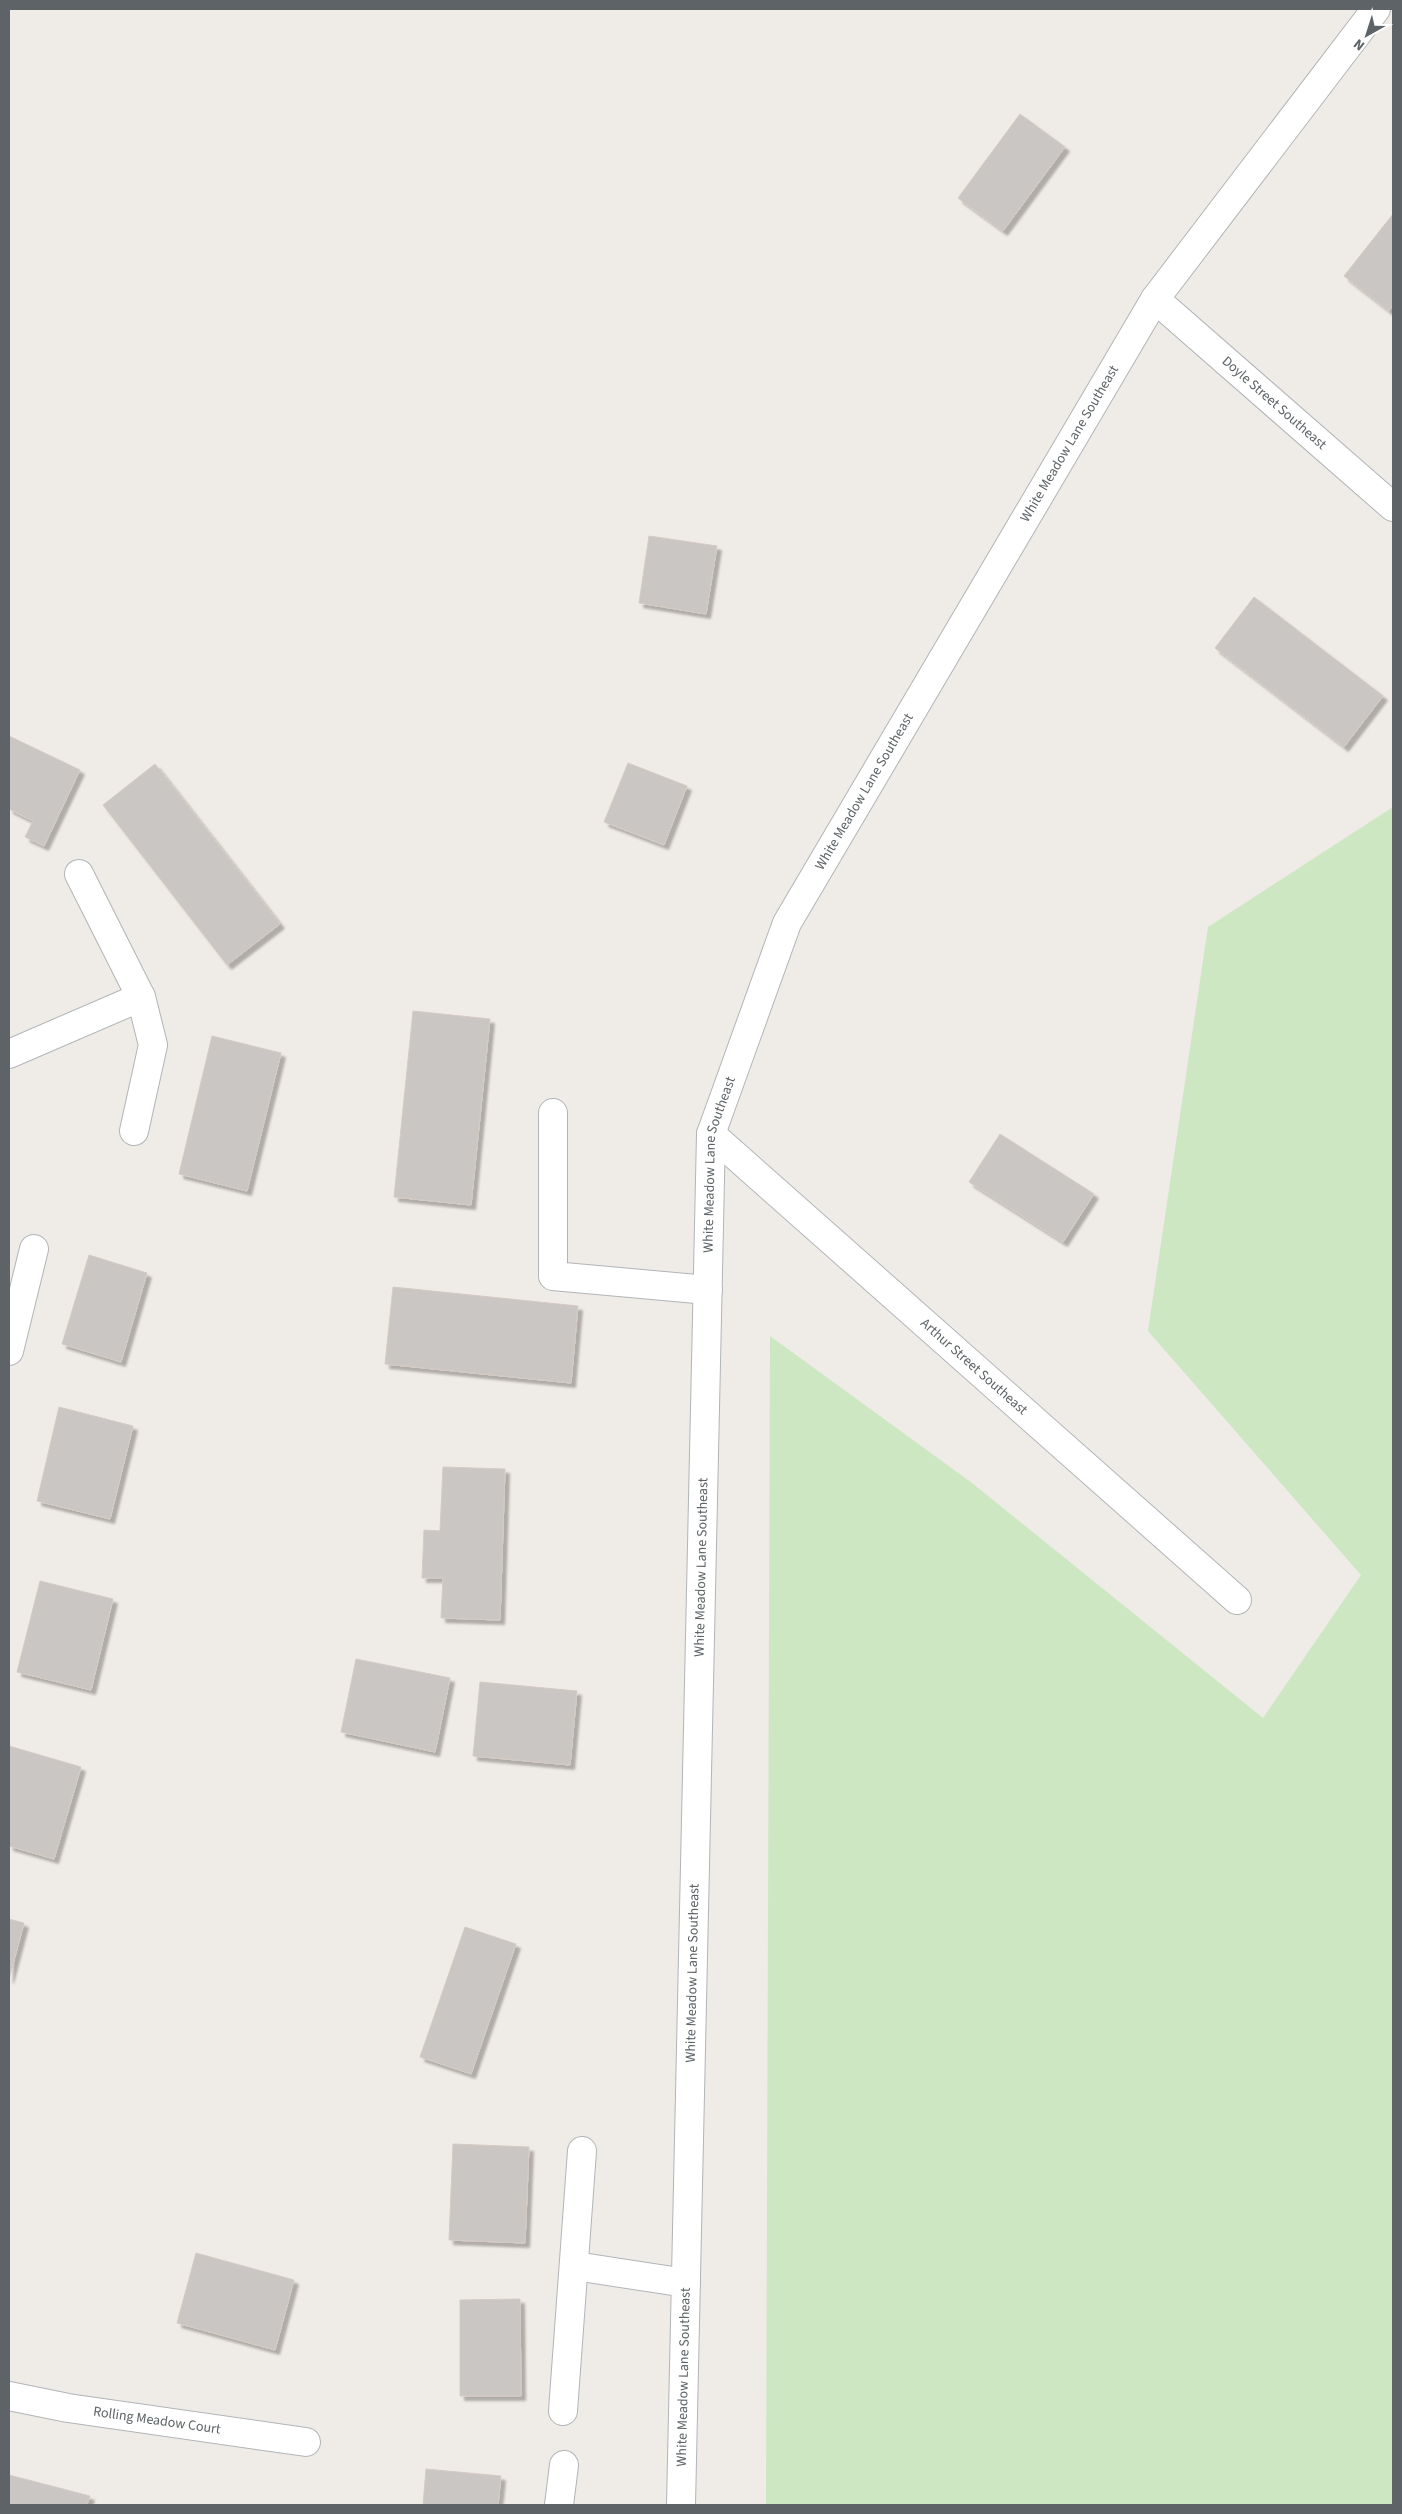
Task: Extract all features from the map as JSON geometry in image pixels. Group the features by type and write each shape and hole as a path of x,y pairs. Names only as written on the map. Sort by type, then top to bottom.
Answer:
{"street":[{"name":"White Meadow Lane Southeast","path":"681,2505 711,1134 787,923 1154,299 1376,9"},
{"name":"Doyle Street Southeast","path":"1154,299 1393,507"},
{"path":"79,874 141,997 153,1045 134,1131"},
{"path":"9,1054 141,997"},
{"path":"553,1113 553,1276 708,1290"},
{"name":"Arthur Street Southeast","path":"711,1134 1237,1600"},
{"path":"9,1351 34,1249"},
{"path":"563,2411 582,2151"},
{"path":"575,2266 686,2283"},
{"name":"Rolling Meadow Court","path":"9,2396 68,2408 306,2442"},
{"path":"559,2505 564,2465"}],"green space":[{"path":"1393,807 1393,2505 766,2505 770,1336 972,1483 1263,1718 1361,1575 1148,1331 1208,927"}],"building":[{"path":"1020,114 1065,147 1003,231 958,198"},
{"path":"1393,214 1393,305 1389,311 1344,276"},
{"path":"649,536 717,546 706,614 639,603"},
{"path":"1254,597 1383,696 1344,747 1215,648"},
{"path":"9,736 80,770 44,846 25,837 33,821 9,809"},
{"path":"628,763 687,786 664,845 604,822"},
{"path":"155,764 280,924 227,965 103,805"},
{"path":"413,1011 490,1019 471,1205 394,1197"},
{"path":"212,1036 281,1053 247,1191 179,1174"},
{"path":"1000,1134 1094,1194 1063,1242 969,1182"},
{"path":"89,1255 147,1273 121,1362 62,1344"},
{"path":"393,1287 578,1306 571,1383 385,1364"},
{"path":"59,1407 133,1426 110,1519 37,1501"},
{"path":"443,1467 505,1469 500,1620 441,1618 443,1578 422,1578 424,1530 440,1531"},
{"path":"40,1581 113,1599 91,1690 17,1672"},
{"path":"356,1659 450,1678 435,1752 341,1732"},
{"path":"480,1682 577,1691 570,1765 473,1756"},
{"path":"9,1746 81,1767 54,1859 9,1846"},
{"path":"9,1919 24,1923 9,1979"},
{"path":"465,1927 516,1944 471,2074 420,2057"},
{"path":"453,2144 529,2147 525,2243 449,2240"},
{"path":"196,2253 294,2280 275,2350 177,2323"},
{"path":"520,2299 521,2396 460,2396 460,2300"},
{"path":"426,2469 501,2476 498,2505 423,2505"},
{"path":"9,2475 90,2496 87,2505 9,2505"}]}
